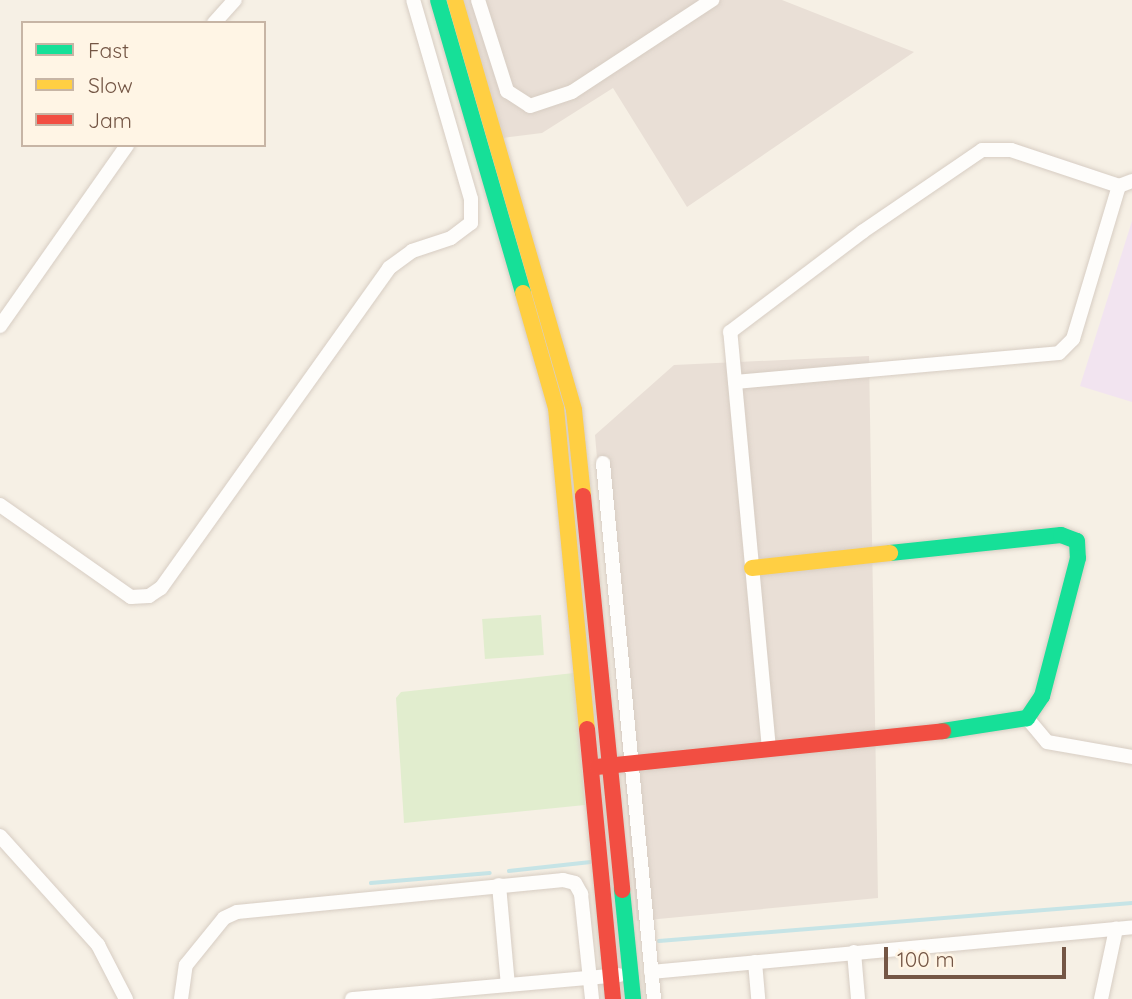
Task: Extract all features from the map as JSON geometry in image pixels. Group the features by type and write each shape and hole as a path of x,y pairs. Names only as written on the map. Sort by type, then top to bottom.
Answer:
{"street":[{"path":"216,21 235,0"},
{"path":"0,505 131,597 149,596 161,588 389,268 412,251 451,238 471,223 471,199 413,0"},
{"path":"438,0 556,408 613,999"},
{"path":"455,0 574,410 632,999"},
{"path":"478,0 507,91 530,106 572,92 712,0"},
{"path":"0,326 126,147"},
{"path":"735,382 1059,353 1073,340 1126,184 1011,150 982,150 730,332 769,749"},
{"path":"603,463 654,999"},
{"path":"591,768 1011,724 1027,718 1042,696 1078,558 1077,541 1061,535 752,568"},
{"path":"1027,718 1047,742 1132,757"},
{"path":"0,836 98,945 126,999"},
{"path":"181,999 186,965 224,918 237,912 563,880 575,883 581,894 592,999"},
{"path":"499,885 508,985"},
{"path":"651,972 1132,927"},
{"path":"1101,999 1115,929"},
{"path":"854,952 858,999"},
{"path":"755,962 758,999"},
{"path":"352,999 485,993 508,985 630,975"}],"shaded area":[{"path":"463,0 782,0 914,52 687,207 613,88 542,133 503,138"},
{"path":"1132,221 1132,402 1080,386"},
{"path":"869,356 878,898 637,921 595,435 674,365"}],"green space":[{"path":"541,615 544,655 485,659 482,619"},
{"path":"574,673 585,805 404,823 396,698 401,692"}],"waterway":[{"path":"509,871 591,862"},
{"path":"371,883 490,873"},
{"path":"659,941 1132,903"}],"traffic: fast":[{"path":"438,0 523,293"},
{"path":"890,553 1061,535 1077,541 1078,558 1042,696 1027,718 943,731"},
{"path":"622,890 633,999"}],"traffic: slow":[{"path":"455,0 574,410 583,496"},
{"path":"523,293 556,408 587,729"},
{"path":"752,568 890,553"}],"traffic: jam":[{"path":"583,496 622,890"},
{"path":"587,729 613,999"},
{"path":"597,767 943,731"}]}
